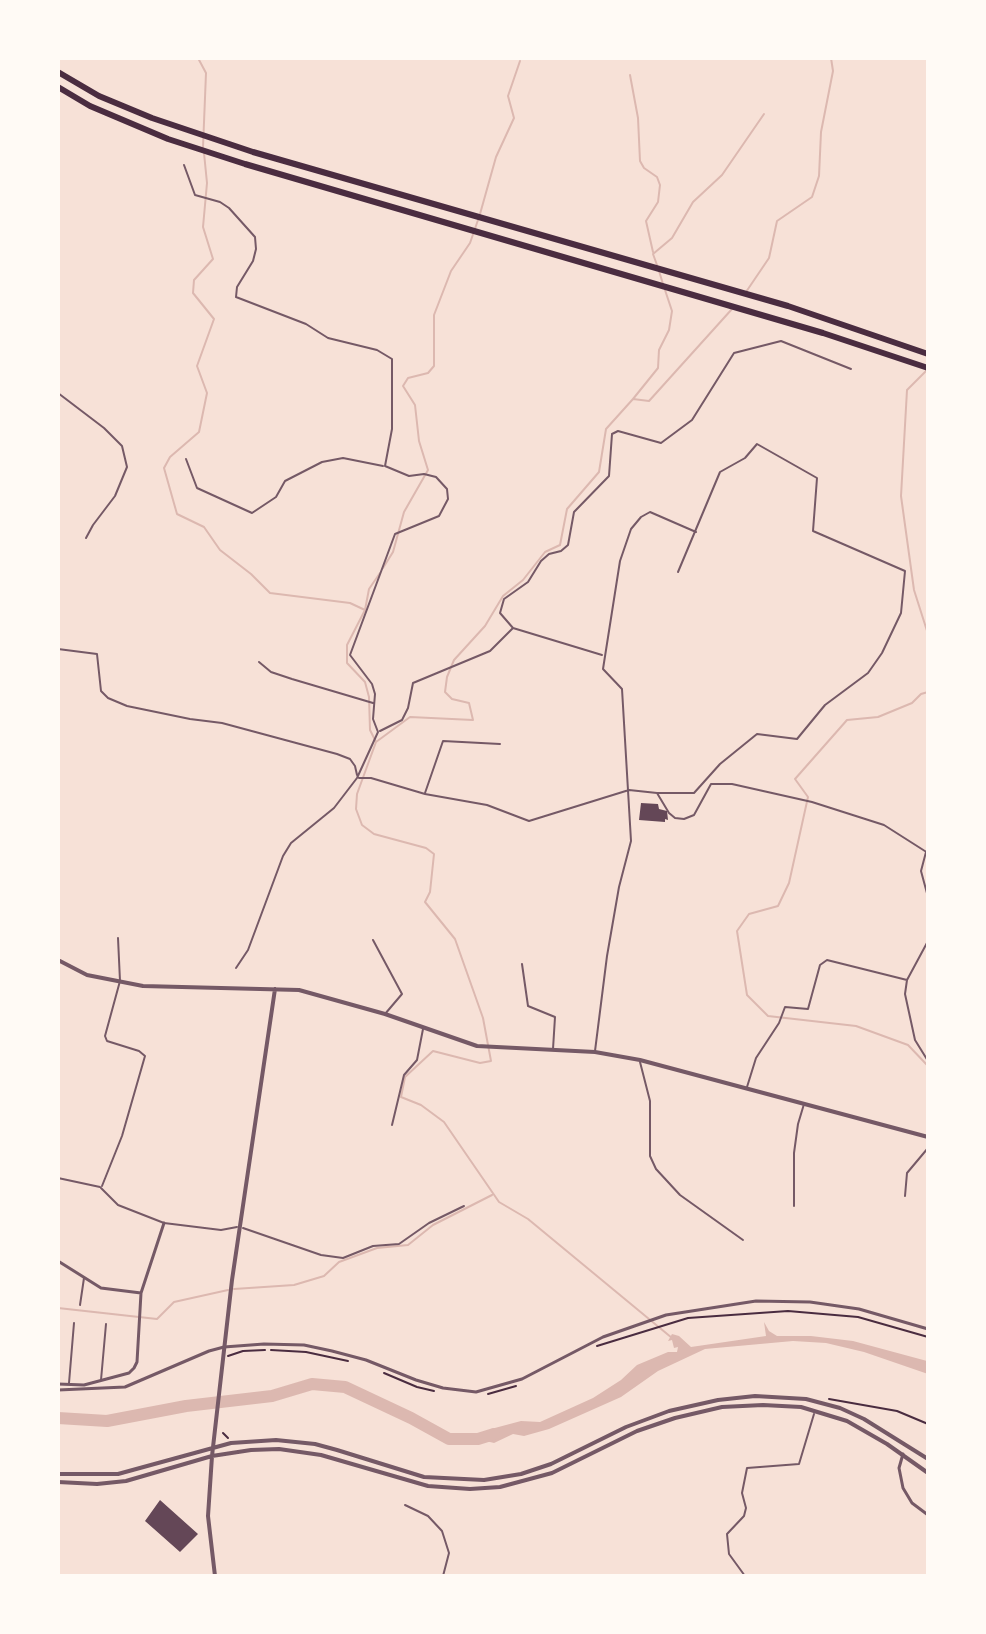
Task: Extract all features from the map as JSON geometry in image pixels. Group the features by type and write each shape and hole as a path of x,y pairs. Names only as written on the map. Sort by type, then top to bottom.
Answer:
{"highway":[{"path":"58,72 99,96 208,137 749,295 928,354"},
{"path":"58,87 90,106 208,152 823,333 928,368"}],"street":[{"path":"58,960 87,975 143,986 299,990 385,1014 477,1046 595,1052 640,1060 928,1137"},
{"path":"215,1576 208,1516 212,1456 240,1227 275,989"},
{"path":"58,1384 101,1381 129,1373 134,1368 137,1362 141,1293 164,1223"},
{"path":"58,1261 101,1288 141,1293"},
{"path":"58,1390 125,1387 224,1347 264,1344 304,1345 366,1360 443,1388 476,1392 522,1379 576,1348 666,1315 756,1301 810,1302 859,1309 928,1329"},
{"path":"58,1474 90,1476 130,1472 213,1447 247,1441 289,1441 337,1450 424,1477 484,1480 543,1467 626,1427 669,1411 718,1400 772,1396 806,1399 840,1408 864,1419 928,1459"},
{"path":"58,1482 97,1484 126,1481 212,1456 251,1450 297,1451 428,1486 484,1489 535,1479 637,1431 693,1413 722,1407 763,1405 815,1410 862,1428 928,1473"},
{"path":"903,1454 899,1468 903,1488 912,1503 928,1515"}],"lane":[{"path":"184,165 195,195 229,208 255,237 253,261 237,287 236,297 306,324 328,338 377,350 392,359 392,429 385,466"},
{"path":"603,656 513,628 500,613 504,599 528,582 541,561 568,545 574,512 609,476 612,434 618,431 661,443 692,420 734,353 781,341 851,369"},
{"path":"58,393 122,446 127,467 115,496 86,538"},
{"path":"357,778 371,778 425,794 487,805 529,821 629,790 694,793 720,764 757,734 797,739 825,705 868,673 882,653 901,613 905,571 813,531 817,478 757,444 745,458 720,472 678,572"},
{"path":"186,459 197,488 252,513 276,497 285,481 322,462 343,458 385,466 409,476 424,474 436,477 447,489 448,499 439,516 395,534 350,655 372,684 375,694 373,719 378,732"},
{"path":"595,1052 607,956 631,841 622,689 603,669 620,561 631,529 650,512 696,532"},
{"path":"236,968 248,950 283,856 291,843 334,808 357,778 378,732 402,720 413,683 490,651 513,628"},
{"path":"58,649 97,654 101,691 108,698 127,706 222,723 337,754 350,759 357,778"},
{"path":"259,662 271,672 374,704"},
{"path":"425,794 443,741 500,744"},
{"path":"657,793 675,818 694,815 711,784 732,784 812,802 884,825 927,853 921,871 928,897"},
{"path":"101,1188 122,1136 145,1056 139,1051 107,1041 105,1036 120,981 118,938"},
{"path":"373,940 402,994 385,1014"},
{"path":"928,941 907,980 905,994 915,1040 928,1061"},
{"path":"747,1087 756,1058 779,1023 785,1007 808,1009 820,965 827,960 907,980"},
{"path":"522,964 528,1006 555,1017 553,1049"},
{"path":"392,1125 404,1075 417,1060 423,1027"},
{"path":"640,1060 650,1101 650,1156 656,1169 680,1195 743,1240"},
{"path":"794,1206 794,1153 804,1103"},
{"path":"905,1196 907,1173 928,1148"},
{"path":"58,1178 101,1188 118,1205 164,1223 221,1230 240,1227 321,1255 343,1258 373,1246 399,1244 429,1223 464,1206"},
{"path":"80,1305 84,1277"},
{"path":"69,1384 74,1323"},
{"path":"101,1381 106,1324"},
{"path":"745,1576 729,1554 727,1534 744,1516 746,1508 742,1493 747,1468 799,1464 815,1410"},
{"path":"405,1505 428,1516 442,1531 449,1553 443,1576"}],"path":[{"path":"587,1349 688,1318 788,1311 858,1317 928,1337"},
{"path":"223,1357 243,1351 268,1349 306,1352 359,1363"},
{"path":"376,1368 393,1379 437,1392"},
{"path":"481,1395 495,1394 523,1384"},
{"path":"819,1397 880,1407 928,1424"},
{"path":"223,1433 227,1438 234,1437"}],"shaded area":[{"path":"764,1322 769,1331 777,1336 853,1341 927,1361 928,1374 864,1352 826,1343 793,1341 705,1349 658,1371 621,1397 549,1429 524,1436 513,1434 494,1443 478,1439 491,1429 521,1421 540,1422 593,1398 621,1380 637,1365 668,1352 677,1352 678,1347 674,1348 672,1340 668,1341 672,1334 691,1347 766,1336"}],"building":[{"path":"641,803 658,804 659,809 667,811 668,820 639,820"},
{"path":"160,1500 198,1534 180,1552 145,1521"}],"waterway":[{"path":"198,58 206,73 203,147"},
{"path":"746,292 769,258 777,221 812,197 819,176 821,132 833,71 831,58"},
{"path":"480,214 496,157 514,118 508,96 520,61"},
{"path":"630,75 638,118 640,161 657,177 660,185 658,202 646,221 653,252"},
{"path":"657,265 653,254 672,238 693,202 722,175 764,114"},
{"path":"204,153 207,183 203,227 213,259 194,280 193,293 214,319 197,366 207,393 199,432 170,457 164,468 177,514 204,527 220,550 270,593 350,603 365,610 347,645 347,663 365,682 369,697 370,730 376,742 357,794 356,809 362,825 374,834 426,848 434,854 430,892 425,902 455,939 483,1018 491,1061 480,1063 433,1051 405,1077 401,1097 421,1105 444,1122 499,1202 528,1219 672,1338"},
{"path":"383,568 393,552 404,512 428,470 419,441 415,405 403,386 408,378 428,373 434,366 434,315 451,271 470,243 478,220"},
{"path":"659,271 663,284"},
{"path":"633,399 658,368 659,350 669,330 672,311 665,290"},
{"path":"376,742 410,717 473,720 469,703 452,699 445,692 454,660 485,626 503,596 523,580 545,552 560,545 567,509 599,472 606,429 633,399 649,401 732,309"},
{"path":"927,370 907,390 901,496 914,590 928,634"},
{"path":"365,610 369,589 380,573"},
{"path":"928,692 912,703 878,717 847,720 795,779 808,797 789,883 778,906 749,914 737,931 747,995 768,1016 856,1026 908,1045 928,1066"},
{"path":"234,1289 294,1285 324,1276 339,1262 377,1248 408,1245 433,1225 492,1195"},
{"path":"58,1308 157,1319 174,1302 228,1290"},
{"path":"58,1418 107,1421 186,1406 272,1396 312,1384 345,1387 449,1439 478,1439 494,1434"}]}
